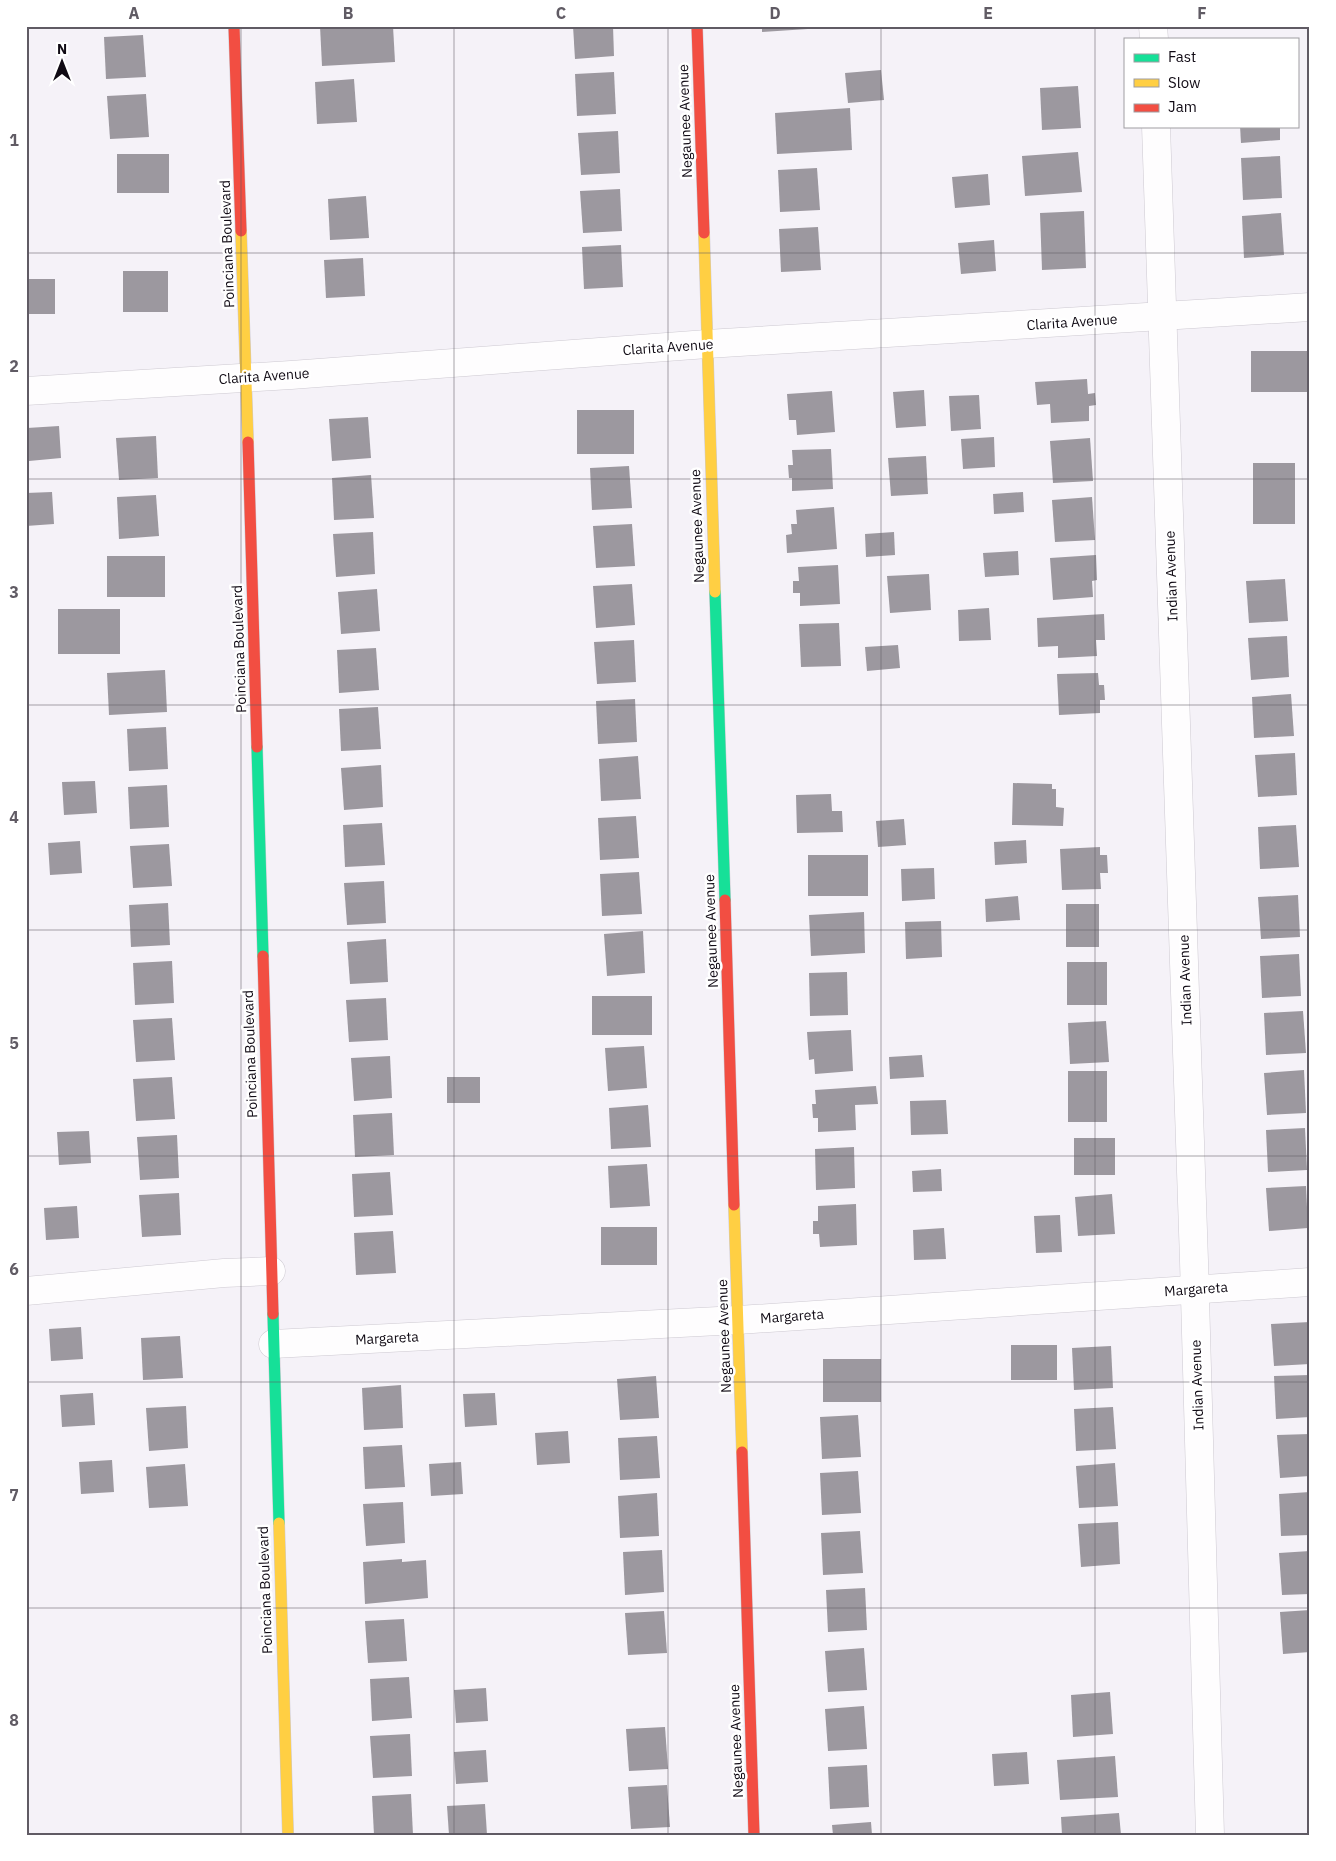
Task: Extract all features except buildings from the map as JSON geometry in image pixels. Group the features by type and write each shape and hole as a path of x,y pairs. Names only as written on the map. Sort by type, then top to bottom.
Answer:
{"street":[{"name":"Poinciana Boulevard","path":"234,26 246,377 288,1835"},
{"name":"Negaunee Avenue","path":"697,26 754,1835"},
{"name":"Indian Avenue","path":"1156,128 1195,1290 1210,1835"},
{"name":"Clarita Avenue","path":"26,391 707,344 1310,307"},
{"path":"26,1291 224,1273 271,1271"},
{"name":"Margareta","path":"273,1344 738,1320 1310,1282"}],"traffic: fast":[{"path":"715,592 725,900"},
{"path":"257,747 263,956"},
{"path":"273,1314 279,1523"}],"traffic: slow":[{"path":"241,231 248,442"},
{"path":"704,233 715,592"},
{"path":"734,1205 742,1452"},
{"path":"279,1523 288,1835"}],"traffic: jam":[{"path":"234,26 241,231"},
{"path":"697,26 704,233"},
{"path":"248,442 257,747"},
{"path":"725,900 734,1205"},
{"path":"263,956 273,1314"},
{"path":"742,1452 754,1835"}]}
